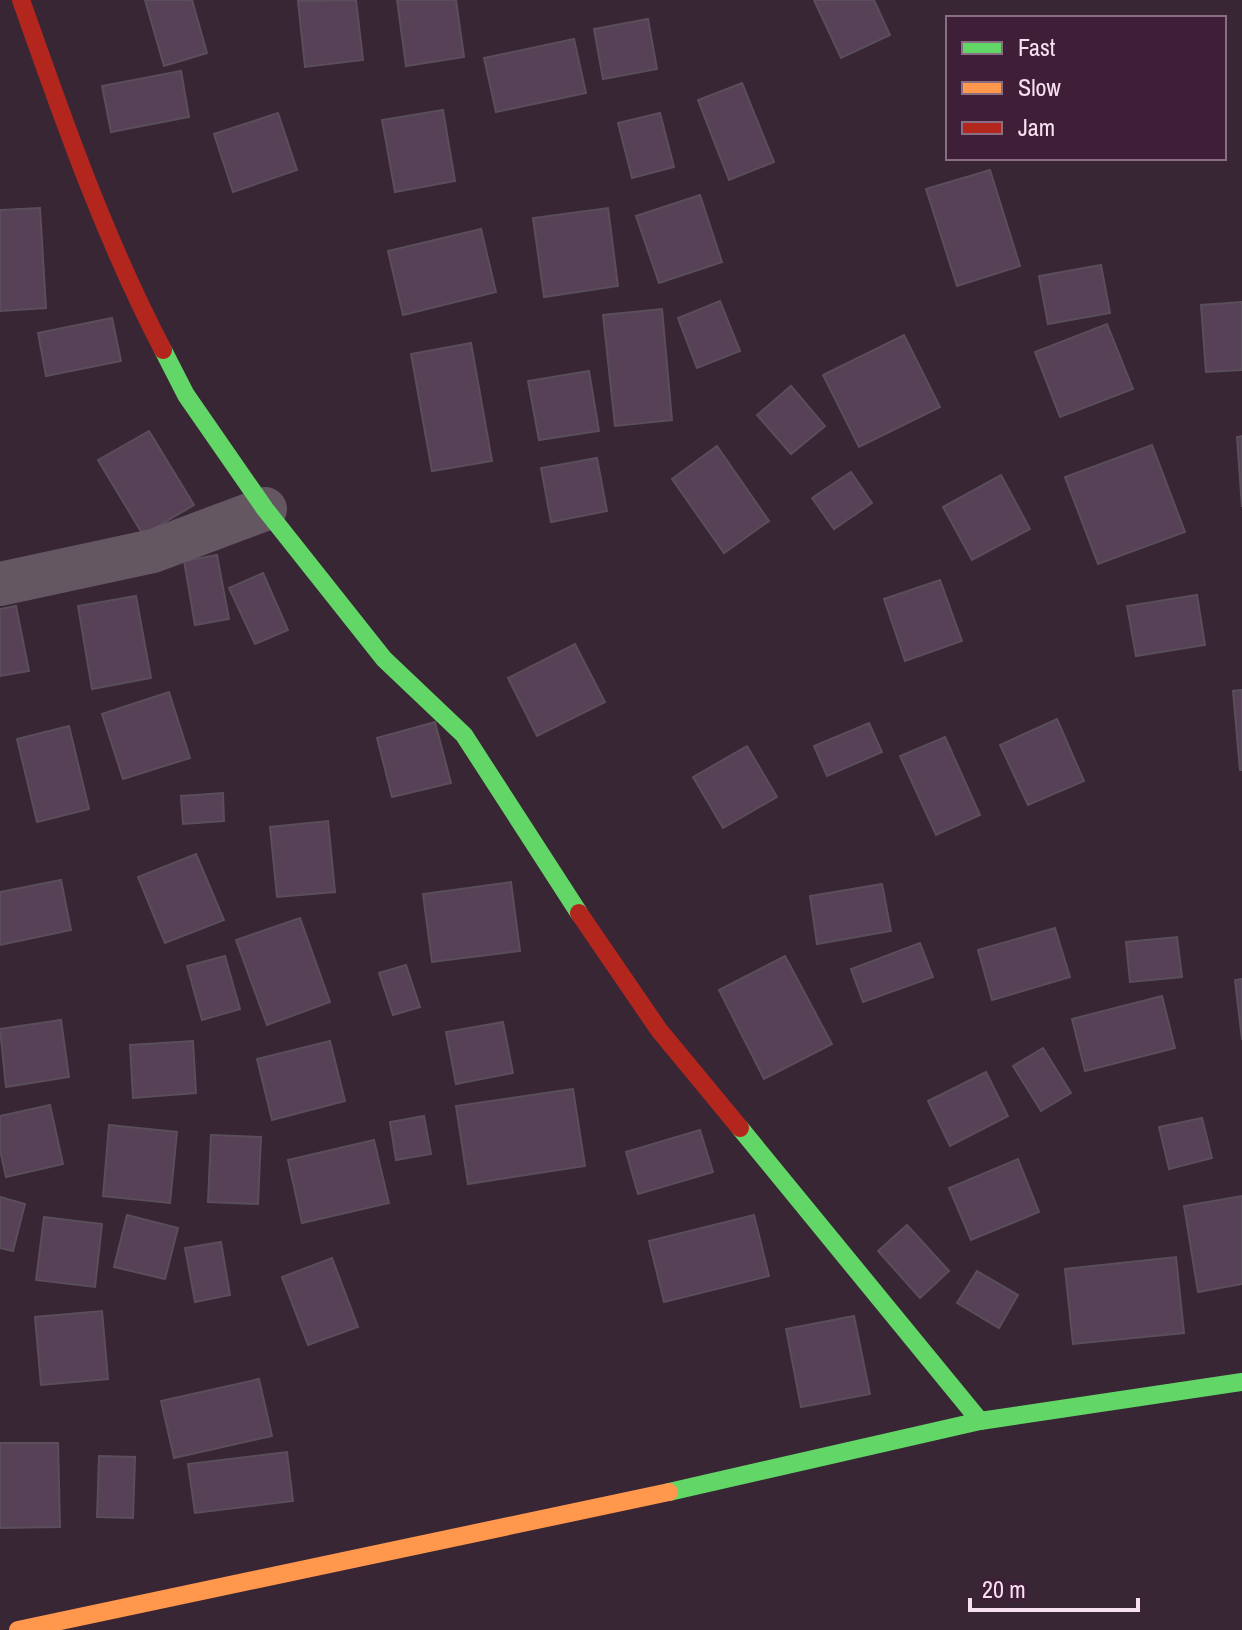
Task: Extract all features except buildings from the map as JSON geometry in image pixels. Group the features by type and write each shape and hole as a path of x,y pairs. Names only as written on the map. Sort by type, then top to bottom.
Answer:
{"street":[{"path":"21,0 80,167 131,289 186,395 265,509 384,659 464,735 545,863 659,1030 980,1421"},
{"path":"0,584 153,551 265,509"},
{"path":"18,1630 715,1482 980,1421 1242,1382"}],"traffic: fast":[{"path":"163,350 186,395 265,509 384,659 464,735 579,913"},
{"path":"740,1128 980,1421"},
{"path":"669,1492 980,1421 1242,1382"}],"traffic: slow":[{"path":"18,1630 669,1492"}],"traffic: jam":[{"path":"21,0 103,221 163,350"},
{"path":"579,913 659,1030 740,1128"}]}
